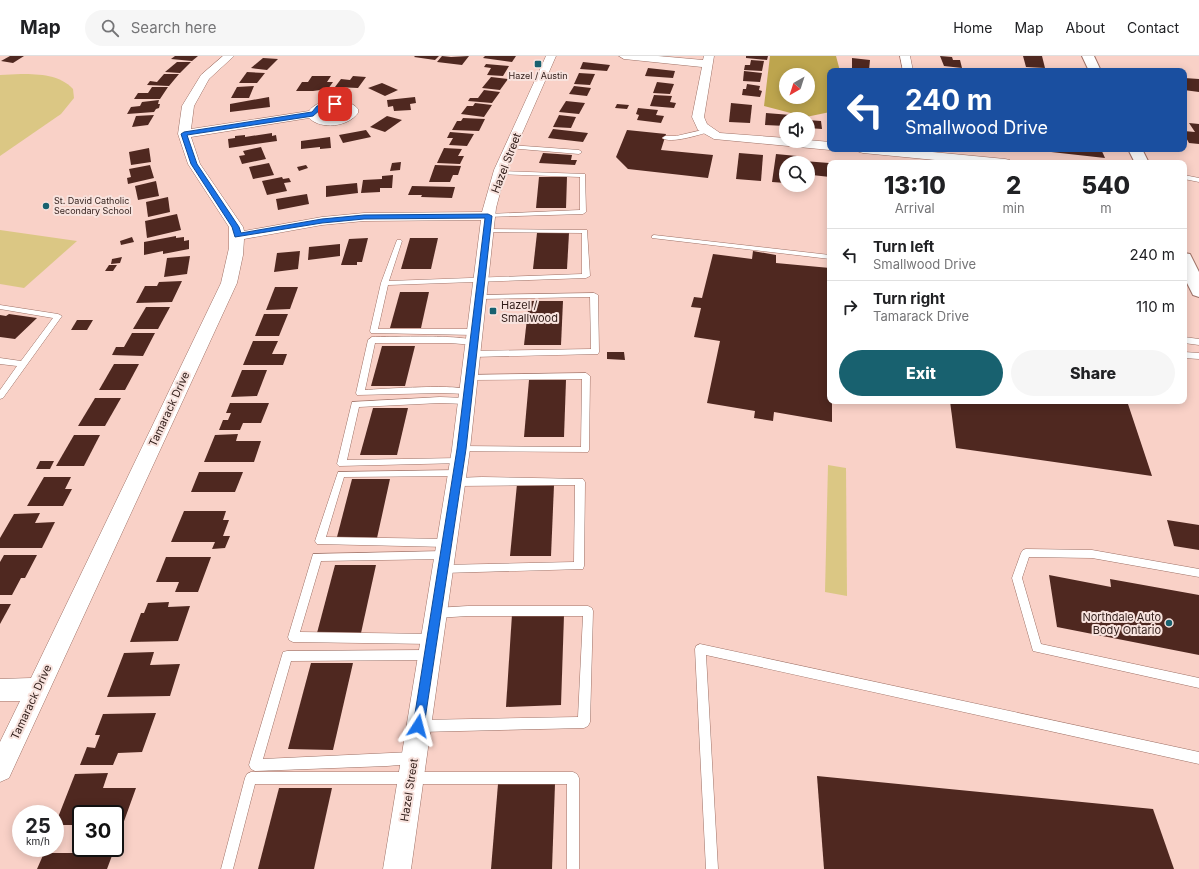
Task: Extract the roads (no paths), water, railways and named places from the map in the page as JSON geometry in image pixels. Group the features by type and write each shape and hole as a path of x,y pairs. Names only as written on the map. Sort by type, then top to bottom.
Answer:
{"street":[{"path":"229,56 205,77 188,106 184,134 194,164 236,227 238,236 322,221 364,217 488,224"},
{"name":"Hazel Street","path":"397,869 459,466 488,224 500,173 510,147 551,56"},
{"path":"624,56 709,60 698,117 700,125 707,131 718,136 827,146"},
{"path":"905,56 907,68"},
{"path":"1088,56 1094,68"},
{"path":"184,134 313,114"},
{"path":"892,152 972,160"},
{"name":"Tamarack Drive","path":"0,769 229,283 238,236"},
{"path":"1187,265 1199,291"},
{"path":"0,690 37,689"}],"lane":[{"path":"665,138 676,138 707,131"},
{"path":"510,147 579,152"},
{"path":"488,224 583,212 583,175 500,173"},
{"path":"1187,178 1199,180"},
{"path":"480,288 586,276 585,230 488,224"},
{"path":"654,237 827,257"},
{"path":"385,283 594,295 595,352 474,343 374,331 385,283 399,240"},
{"path":"0,307 58,316 0,396"},
{"path":"468,390 440,400 355,404 342,464 459,466 482,480 580,482 579,566 445,556 320,541 341,474 459,466 585,450 586,376 468,390 360,393 372,340 450,340 474,343"},
{"path":"1187,340 1199,342"},
{"path":"1187,354 1199,356"},
{"path":"0,361 23,364"},
{"path":"1199,573 1092,554 1026,553 1017,578 1037,648 1199,683"},
{"path":"431,647 293,637 317,558 445,556"},
{"path":"418,726 584,722 588,610 468,611 436,613"},
{"path":"414,758 255,765 287,656 431,647"},
{"path":"712,869 700,649 1199,758"},
{"path":"227,869 251,778 573,778 573,869"}],"place":[{"name":"Hazel / Austin","path":"538,64"},
{"name":"St. David Catholic Secondary School","path":"46,206"},
{"name":"Hazel / Smallwood","path":"493,311"},
{"name":"Northdale Auto Body Ontario","path":"1169,623"}]}
